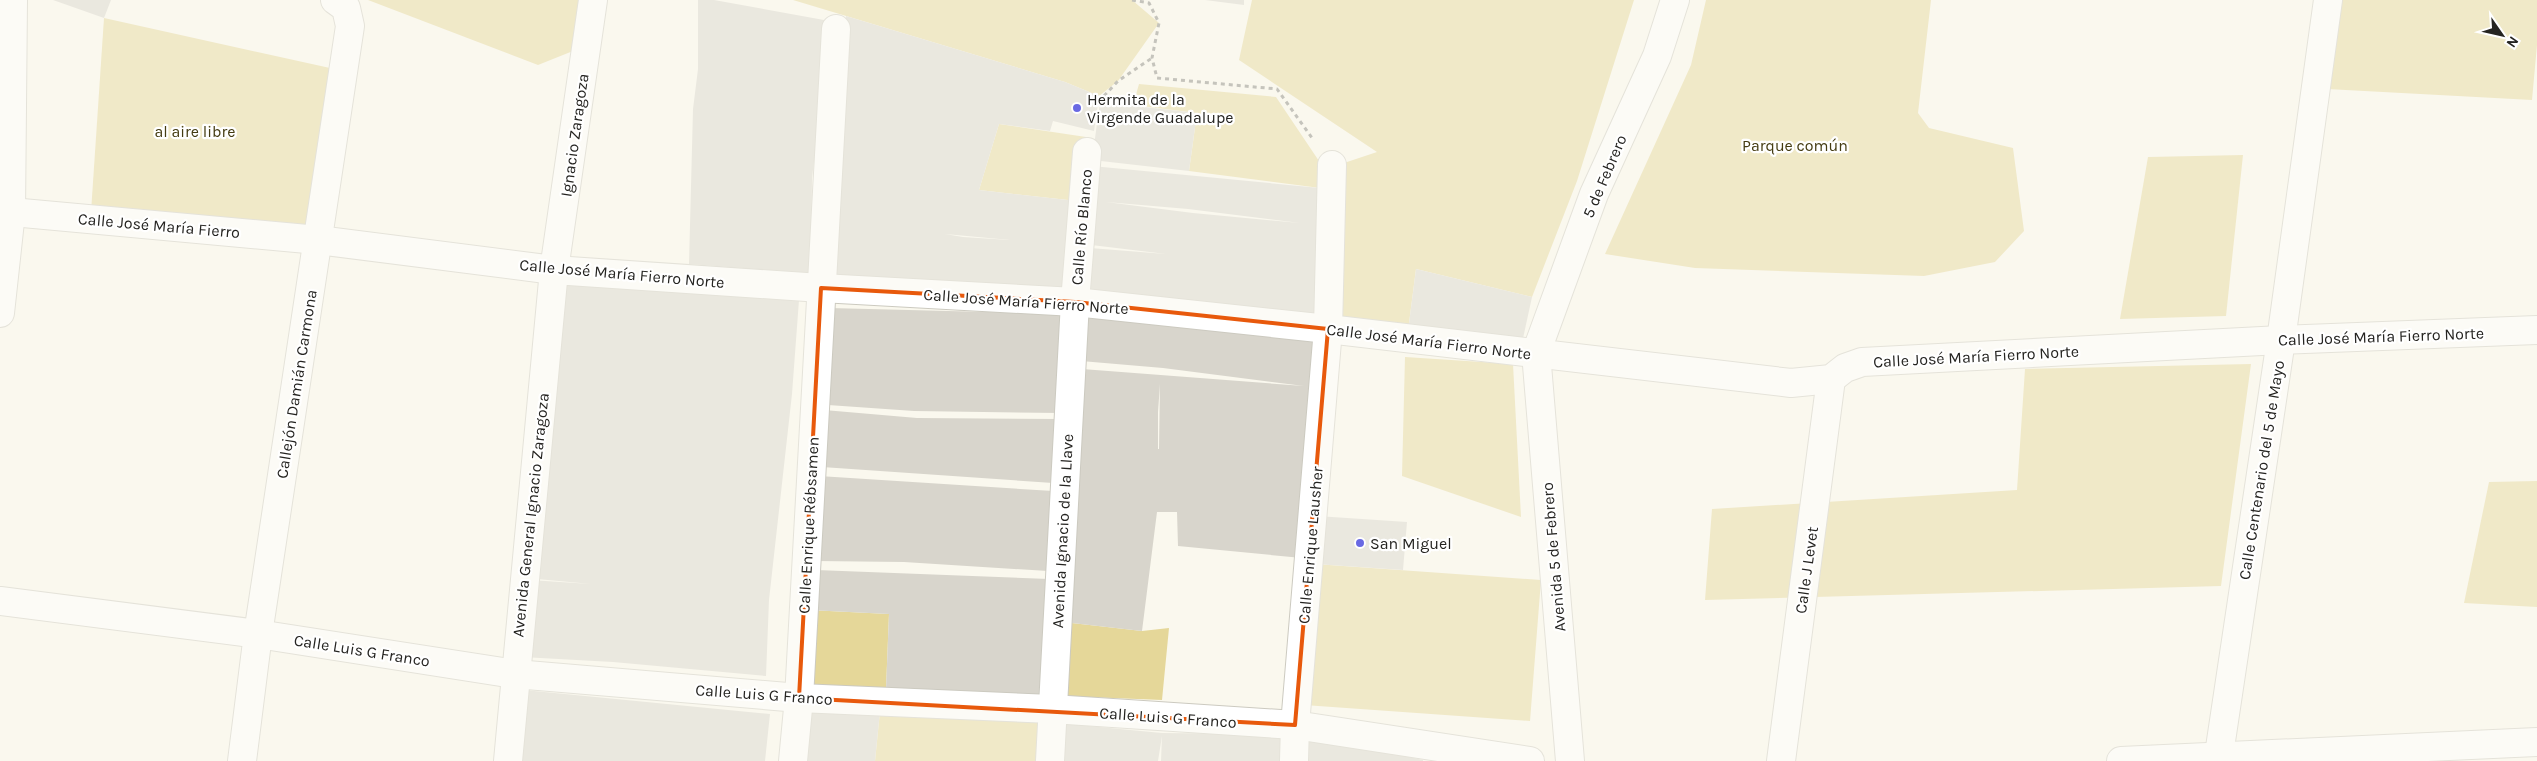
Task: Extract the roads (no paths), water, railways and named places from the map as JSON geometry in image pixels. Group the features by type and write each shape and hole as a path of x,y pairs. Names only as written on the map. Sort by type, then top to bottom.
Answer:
{"street":[{"path":"0,313 6,211 13,0"},
{"name":"Ignacio Zaragoza","path":"554,270 593,0"},
{"name":"5 de Febrero","path":"1536,353 1594,194 1657,56 1675,0"},
{"name":"Calle Centenario del 5 de Mayo","path":"2218,758 2281,340 2328,0"},
{"name":"Callejón Damián Carmona","path":"242,761 258,634 350,26 340,4"},
{"name":"Calle Enrique Rébsamen","path":"793,761 799,698 836,29"},
{"name":"Calle Río Blanco","path":"1075,302 1087,152"},
{"name":"Calle Enrique Lausher","path":"1294,761 1295,725 1328,329 1332,165"},
{"name":"Calle José María Fierro","path":"6,211 318,240"},
{"name":"Calle José María Fierro Norte","path":"318,240 554,270 821,288 1075,302 1328,329 1792,384 1831,379 1845,368 1862,362 2281,340 2537,330"},
{"name":"Avenida General Ignacio Zaragoza","path":"508,761 554,270"},
{"name":"Avenida Ignacio de la Llave","path":"1050,761 1075,302"},
{"name":"Avenida 5 de Febrero","path":"1536,353 1570,761"},
{"name":"Calle J Levet","path":"1781,761 1831,379"},
{"name":"Calle Luis G Franco","path":"0,601 258,634 515,674 799,698 1052,709 1295,725 1530,761"},
{"path":"2121,761 2537,742"}],"place":[{"name":"Hermita de la Virgende Guadalupe","path":"1077,108"},
{"name":"San Miguel","path":"1360,543"}],"park label":[{"name":"al aire libre","path":"195,131"},
{"name":"Parque común","path":"1795,145"}]}
